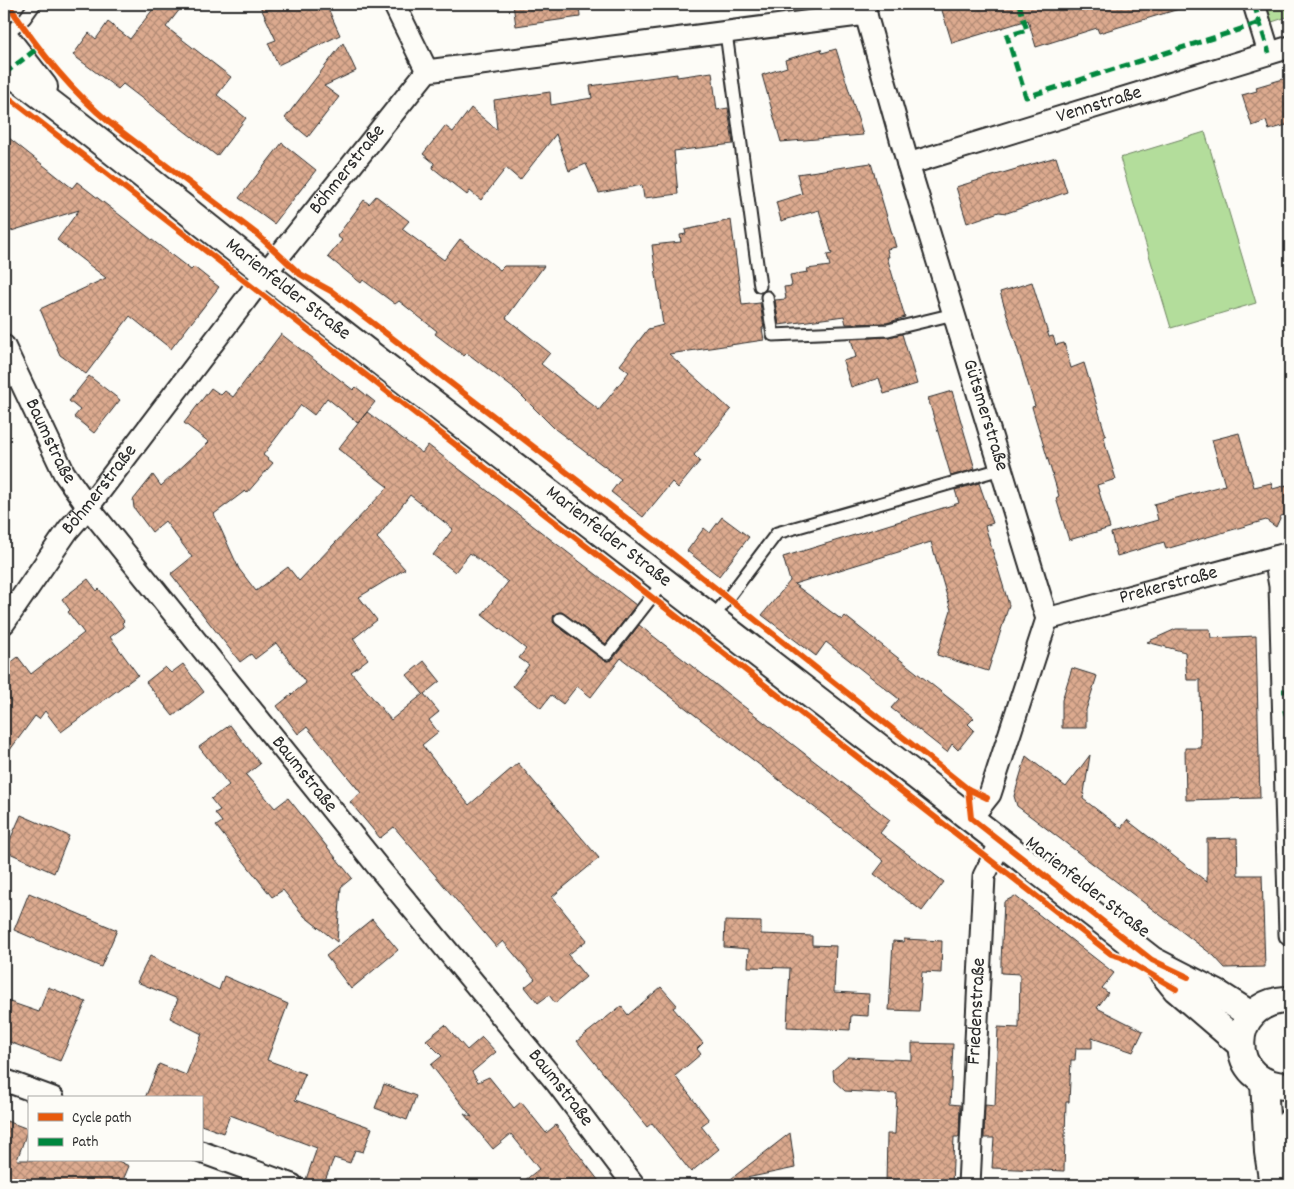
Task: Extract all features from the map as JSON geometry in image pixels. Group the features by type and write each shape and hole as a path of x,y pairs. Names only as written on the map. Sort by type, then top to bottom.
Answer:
{"street":[{"path":"394,4 427,71 726,32 864,9"},
{"path":"1254,4 1269,53"},
{"name":"Gütsmerstraße","path":"864,9 908,164 1047,619"},
{"name":"Marienfelder Straße","path":"4,36 65,113"},
{"name":"Vennstraße","path":"908,164 1290,47"},
{"name":"Marienfelder Straße","path":"4,68 65,113 266,274 665,580 712,619 1152,960 1218,994 1251,1015"},
{"name":"Böhmerstraße","path":"4,622 68,530 88,507 266,274 427,71"},
{"name":"Baumstraße","path":"4,346 64,474 88,507 378,867 556,1082 634,1185"},
{"path":"1283,555 1280,586 1290,935"},
{"name":"Prekerstraße","path":"1047,619 1283,555"},
{"path":"971,818 990,794 1047,619"},
{"name":"Friedenstraße","path":"969,1185 984,876 1001,842"},
{"name":"Marienfelder Straße","path":"1152,960 1176,989 1240,1044"},
{"path":"1290,1000 1278,1000 1263,1005 1251,1015 1244,1027 1240,1044 1246,1065 1254,1075 1264,1082 1278,1087 1290,1086"},
{"path":"4,1080 48,1096"},
{"path":"1264,1082 1268,1152 1273,1185"},
{"path":"1280,1185 1288,1151 1290,1122"},
{"path":"202,1152 292,1185"}],"lane":[{"path":"4,36 26,18 35,4"},
{"path":"726,32 760,286"},
{"path":"767,296 772,335 888,330 954,314"},
{"path":"712,619 777,533 1001,469"},
{"path":"560,619 607,654 665,580"}],"green space":[{"path":"1267,4 1290,4 1290,16 1272,22"},
{"path":"1205,132 1256,303 1171,328 1120,158"}],"building":[{"path":"157,4 184,4 166,27 231,77 217,95 246,118 217,156 123,84 118,89 73,55 89,33 96,39 108,22 130,39"},
{"path":"259,4 326,4 340,35 278,65 268,43 276,40"},
{"path":"513,4 579,4 580,17 516,26"},
{"path":"940,4 1178,4 1179,9 1099,33 1097,28 1036,47 1028,20 952,43"},
{"path":"343,43 356,71 324,86 339,97 308,137 285,118"},
{"path":"821,49 822,53 836,49 863,135 781,142 762,75 787,67 785,60"},
{"path":"712,72 717,110 728,108 733,144 674,151 678,194 644,198 642,185 599,193 586,164 569,171 556,134 520,180 506,168 481,200 470,191 467,195 433,168 434,163 423,154 445,126 453,132 471,108 497,130 494,100 550,92 551,105 592,98 590,86 677,74 677,77"},
{"path":"1290,77 1290,124 1269,130 1266,121 1252,126 1242,95 1257,91 1256,87"},
{"path":"4,134 72,188 77,182 191,270 194,267 219,287 171,349 130,316 86,374 60,355 40,309 106,278 57,240 79,210 8,232 4,219"},
{"path":"282,143 316,170 274,224 239,198"},
{"path":"1056,157 1067,192 1007,213 999,212 967,223 956,187"},
{"path":"871,163 896,247 887,249 889,257 887,257 905,317 887,323 846,324 844,316 779,325 775,300 786,299 784,287 792,286 790,275 808,272 807,269 830,266 827,255 832,254 819,210 781,221 776,202 802,194 797,174"},
{"path":"376,196 409,221 402,229 444,260 460,239 500,270 504,266 544,266 506,318 550,353 541,364 599,410 629,372 620,365 648,329 663,325 652,245 681,242 680,235 686,234 685,230 731,220 742,305 760,303 764,340 669,354 731,410 694,455 700,461 678,488 672,482 643,517 611,492 621,479 555,429 517,391 467,353 464,356 435,334 437,331 399,301 395,304 363,280 361,283 328,257 342,240 337,236 364,200 369,204"},
{"path":"1032,282 1049,337 1053,336 1056,345 1064,343 1071,368 1084,363 1106,436 1104,436 1106,447 1116,479 1097,485 1110,528 1069,540 1056,498 1059,496 1032,407 1035,406 1000,292"},
{"path":"281,334 353,390 356,387 375,402 358,423 327,398 314,415 301,405 263,455 273,463 247,493 245,491 214,514 239,569 256,591 288,567 299,581 388,487 338,449 367,412 422,453 428,445 636,605 606,644 561,612 554,615 553,622 556,625 607,661 613,659 639,625 890,820 880,833 944,882 922,911 874,874 884,861 621,658 591,697 577,686 563,704 551,695 541,708 513,686 529,665 519,658 526,649 482,615 508,582 470,553 455,572 433,555 453,529 410,495 377,538 405,569 359,597 377,620 353,639 368,659 351,672 391,720 423,694 407,675 424,661 440,681 424,694 439,712 429,720 438,732 422,745 469,805 518,763 599,858 552,897 587,940 568,955 586,977 555,1003 549,995 538,1003 525,987 535,979 503,941 496,947 394,827 380,838 350,802 361,793 307,727 298,734 277,706 306,683 276,643 255,659 251,654 240,662 171,574 192,557 165,521 152,532 134,508 133,500 153,475 161,486 209,442 184,423 211,388 221,395 225,391 233,397"},
{"path":"902,334 917,384 884,394 879,378 851,387 843,361 856,357 851,339 889,337"},
{"path":"89,376 120,400 94,433 74,417 80,410 69,401"},
{"path":"952,391 975,469 951,476 928,398"},
{"path":"1239,433 1254,487 1271,483 1273,489 1290,484 1290,513 1281,516 1276,527 1266,520 1166,549 1164,542 1117,556 1111,533 1158,520 1154,504 1225,485 1212,440"},
{"path":"979,483 993,523 985,526 1009,605 988,671 937,655 951,610 931,542 794,584 842,620 845,616 974,718 968,724 974,730 958,750 952,744 947,752 891,708 899,699 826,642 816,656 762,615 790,581 783,557 959,503 955,490"},
{"path":"722,517 749,537 719,576 687,551 704,528 710,533"},
{"path":"88,579 97,591 99,589 124,621 122,623 124,627 110,637 138,675 61,732 45,711 39,719 35,716 4,758 4,668 18,657 31,674 84,633 68,612 70,610 62,599"},
{"path":"1176,629 1210,629 1211,638 1256,636 1260,798 1186,800 1185,748 1201,748 1200,680 1187,680 1185,652 1147,642"},
{"path":"183,664 204,692 173,716 146,682 165,667 171,673"},
{"path":"1072,668 1097,676 1086,710 1086,728 1062,728 1062,700"},
{"path":"230,725 260,764 246,775 275,808 288,798 352,878 341,887 337,942 304,916 283,890 272,897 216,826 222,822 215,813 220,810 211,799 229,785 199,747"},
{"path":"1090,755 1083,799 1121,828 1127,820 1207,882 1207,839 1237,838 1238,875 1262,875 1265,967 1225,968 1214,956 1017,806 1014,796 1026,756 1066,787"},
{"path":"21,815 69,836 54,873 5,851"},
{"path":"29,893 117,930 101,967 14,930"},
{"path":"1015,896 1114,973 1102,988 1108,993 1097,1008 1143,1031 1133,1052 1092,1038 1092,1048 1076,1048 1075,1060 1071,1060 1069,1102 1066,1102 1064,1171 992,1168 994,1138 984,1138 985,1105 995,1106 998,1027 1019,1028 1020,974 1001,973 1004,902"},
{"path":"372,919 398,950 351,989 326,956"},
{"path":"725,921 761,922 761,934 812,936 812,945 836,946 834,992 869,994 868,1016 851,1015 850,1030 787,1027 790,968 748,967 749,949 724,947"},
{"path":"904,939 942,941 941,973 922,972 919,1011 889,1010 893,941 904,942"},
{"path":"150,956 219,990 224,976 288,1004 267,1060 305,1074 295,1100 372,1128 363,1152 355,1150 350,1163 334,1158 323,1185 304,1185 317,1148 230,1115 223,1133 202,1125 202,1096 146,1096 159,1064 186,1075 202,1034 170,1018 178,999 137,982"},
{"path":"48,987 86,1002 60,1061 4,1040 4,1000 39,1012"},
{"path":"661,987 677,1005 673,1008 703,1043 697,1049 701,1054 675,1076 709,1120 701,1126 719,1149 691,1172 652,1123 647,1127 577,1041 621,1006 628,1015"},
{"path":"445,1025 467,1050 482,1037 496,1052 472,1072 478,1082 489,1077 514,1108 521,1102 546,1133 556,1125 602,1185 519,1185 539,1169 511,1134 493,1149 464,1114 472,1117 431,1065 442,1056 426,1040"},
{"path":"912,1043 953,1044 950,1104 960,1105 959,1137 954,1137 952,1185 886,1185 887,1134 895,1134 897,1094 845,1091 834,1081 833,1070 848,1057 912,1060"},
{"path":"384,1084 416,1096 407,1120 375,1108"},
{"path":"4,1120 28,1129 17,1160 28,1160 28,1162 120,1162 129,1166 121,1185 4,1185"},
{"path":"790,1133 795,1168 727,1182"}],"marked path":[{"path":"1019,4 1027,30 1007,36 1026,97 1260,23"},
{"path":"1254,4 1269,53"},
{"path":"4,74 39,47"},
{"path":"1282,691 1290,691"},
{"path":"1283,713 1290,711"}],"cycle path":[{"path":"8,4 54,67 81,97 110,123 258,235 300,274 331,291 660,544 968,789 987,798"},
{"path":"4,94 1111,954 1121,957 1176,989"},
{"path":"968,789 971,818 1152,960 1188,977"}]}
